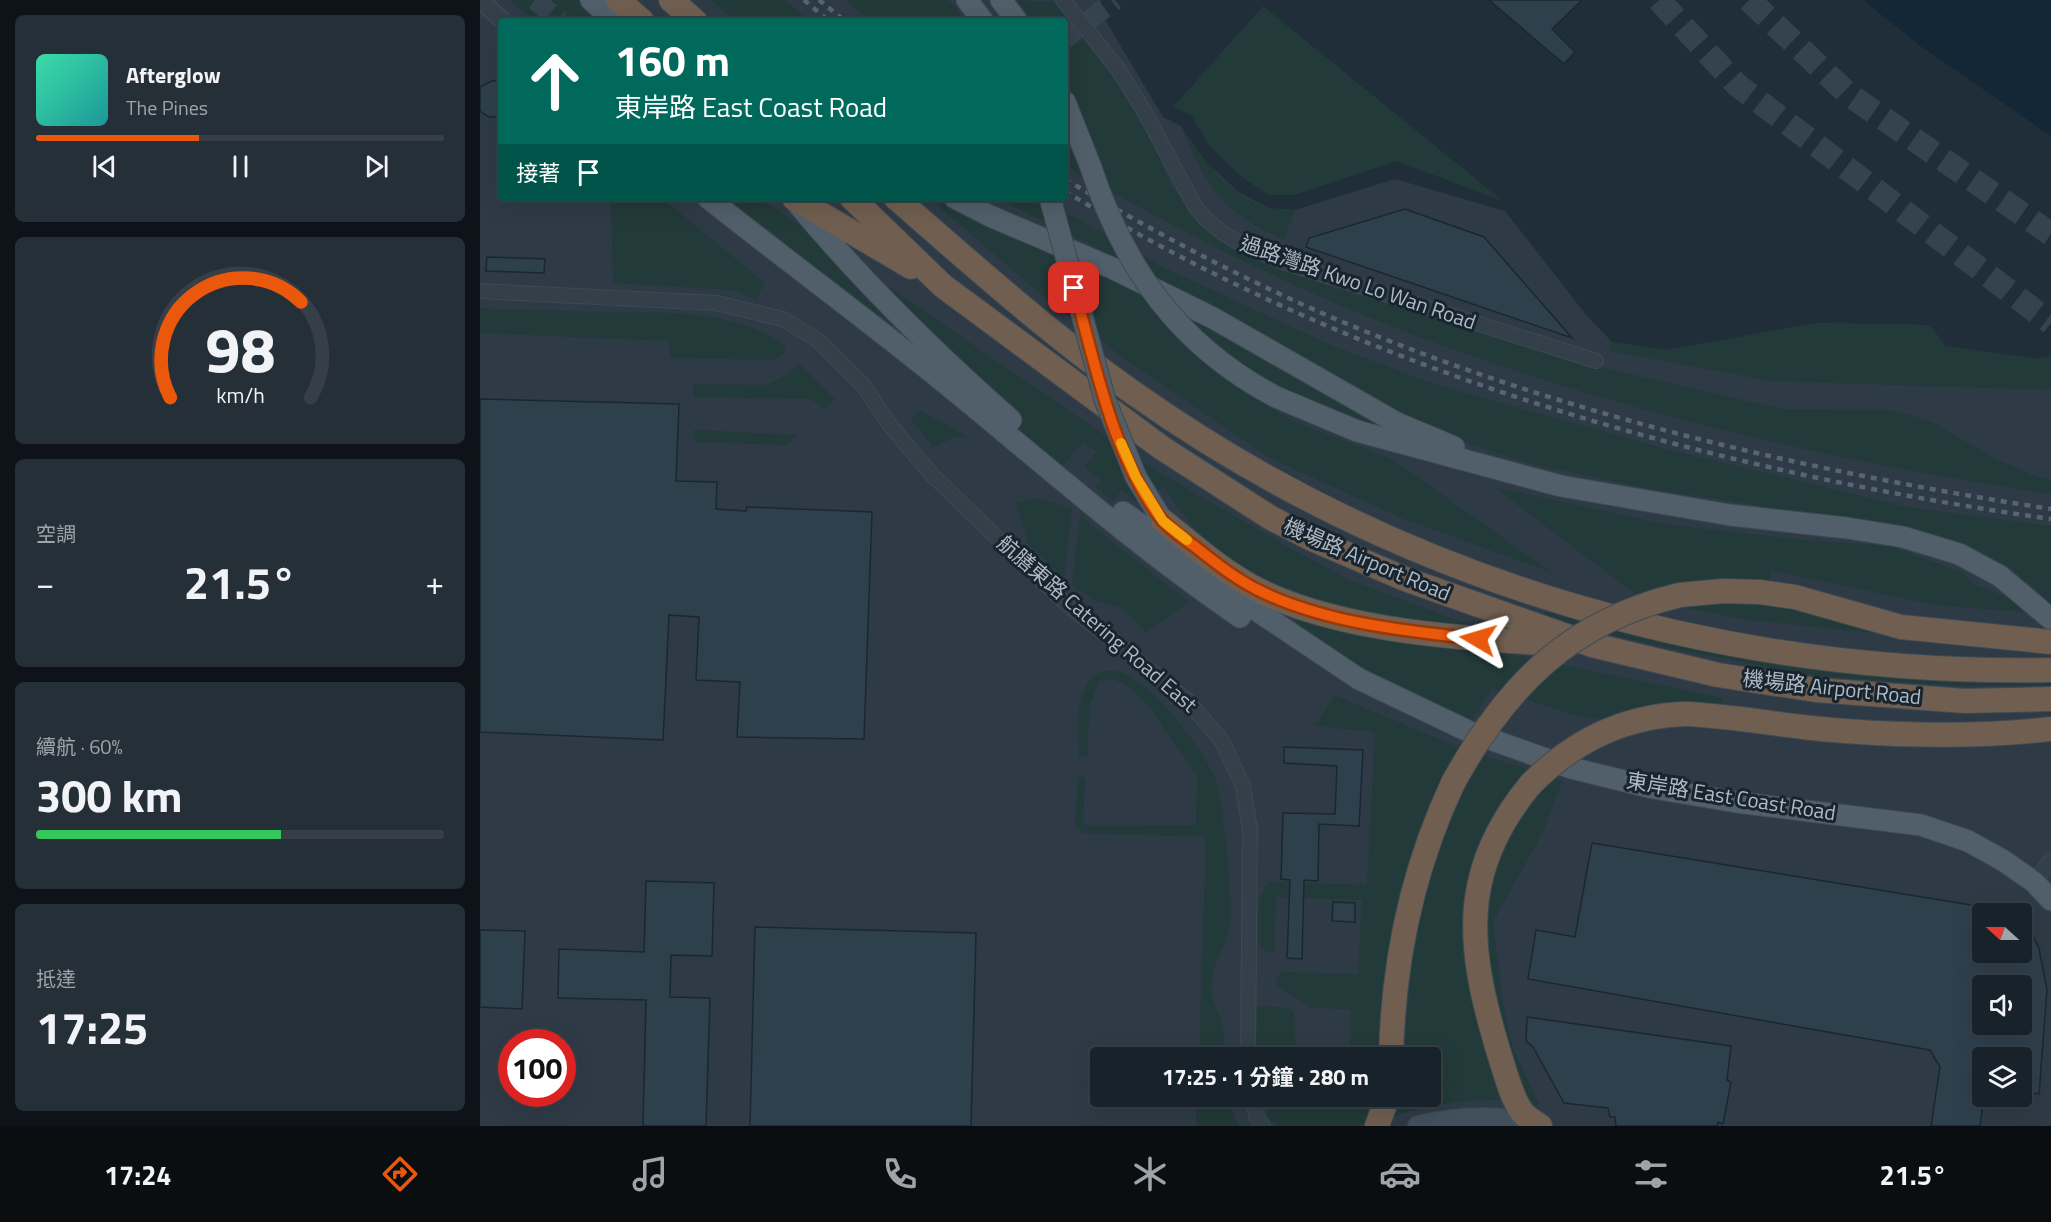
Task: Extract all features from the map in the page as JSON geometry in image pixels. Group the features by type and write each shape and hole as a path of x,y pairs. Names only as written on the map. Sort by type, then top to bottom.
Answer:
{"highway":[{"path":"618,0 639,18"},
{"path":"671,0 692,18"},
{"path":"799,201 943,286"},
{"name":"機場路 Airport Road","path":"855,201 943,286 1162,448 1271,518 1312,539 1405,579 1592,645 1718,675 1816,690 1965,701 2051,699"},
{"name":"機場路 Airport Road","path":"899,201 1027,311 1135,394 1263,475 1350,520 1432,557 1573,607 1705,640 1853,663 1974,670 2051,670"},
{"path":"1163,521 1242,581 1275,598 1312,611 1373,624 1464,638 1592,645"},
{"path":"1392,1047 1394,997 1406,916 1428,839 1453,783 1472,749 1497,713 1550,657 1611,618 1658,600 1680,595 1723,591 1777,594 1901,627 2051,642"},
{"path":"1539,1126 1524,1114 1512,1092 1488,1014 1475,933 1477,895 1485,865 1499,831 1530,785 1562,756 1604,731 1647,717 1685,714 1728,716 1844,731 1961,735 2051,729"},
{"path":"1377,1126 1384,1107"}],"main road":[{"path":"591,0 612,18"},
{"path":"678,0 702,18"},
{"path":"967,0 981,18"},
{"path":"1001,0 1015,18"},
{"path":"1068,110 1121,242 1152,292 1180,326 1206,352 1236,375 1276,397 1357,431 1527,478 1650,503 1903,537 1959,554 2000,576 2051,619"},
{"path":"712,201 906,351 1022,448 1200,590 1320,668 1359,680"},
{"path":"796,201 839,253 892,311 1043,449 1150,531 1179,548"},
{"path":"961,201 990,216 1112,268 1213,318 1397,423 1527,478"},
{"name":"東岸路 East Coast Road","path":"1051,201 1105,400 1136,477 1179,548 1226,590 1359,680 1470,732 1571,768 1636,785 1692,796 1921,825 1968,841 2004,861 2034,882 2051,900"},
{"path":"1418,1126 1471,1118 1504,1119 1539,1126"}],"street":[{"path":"480,0 500,18"},
{"name":"過路灣路 Kwo Lo Wan Road","path":"1063,0 1118,69 1144,111 1196,208 1214,228 1225,236 1280,261 1596,361"},
{"name":"航膳東路 Catering Road East","path":"480,291 716,303 783,319 791,323 818,340 863,385 890,424 932,475 1056,593 1187,700 1222,741 1243,786 1250,829 1248,1047"},
{"path":"2034,882 2051,860"},
{"path":"1254,1107 1257,1118 1263,1126"}],"shaded area":[{"path":"480,0 1101,0 1101,13 1163,117 1181,126 1200,156 1237,191 1268,208 1295,210 1395,179 1505,211 1587,316 1612,342 1668,350 1816,323 1930,325 1945,346 2037,359 2051,356 2051,1126 480,1126"},
{"path":"1863,0 2051,0 2051,136 1919,45"}],"green space":[{"path":"509,0 606,0 627,18 532,18"},
{"path":"710,0 785,0 806,18 733,18"},
{"path":"845,0 949,0 964,18 866,18"},
{"path":"1017,0 1055,2 1067,18 1030,18"},
{"path":"1263,6 1503,201 1396,161 1294,195 1268,195 1242,177 1211,148 1191,115 1173,107"},
{"path":"1068,19 1139,112 1172,187 1191,213 1241,248 1566,359 1781,409 1891,410 1930,421 1994,458 2037,477 2051,480 2051,494 1870,462 1688,421 1509,369 1422,338 1267,273 1068,168 1068,126 1085,126 1068,85"},
{"path":"1181,126 1217,174 1240,194 1267,208 1295,210 1284,239 1246,220 1219,195 1198,164"},
{"path":"611,201 666,201 765,283 756,299 733,290 613,283"},
{"path":"723,201 764,201 1155,470 1295,551 1352,581 1475,627 1379,616 1316,600 1286,589 1257,575 1207,542 1164,488 1134,501 1122,490 1113,501 1096,487 1101,480 1084,467 1097,452 1083,442 1060,469 908,335 770,241"},
{"path":"932,201 967,201 1190,315 1395,430 1372,424 1281,387 1272,408 1293,421 1392,459 1551,572 1404,519 1272,459 1134,366 1036,290"},
{"path":"1003,201 1046,201 1165,268 1333,346 1434,384 1666,449 1908,507 2051,526 2051,614 1935,605 1770,570 1769,606 1805,611 1884,634 1748,620 1642,599 1494,487 1664,524 1805,540 1891,546 1963,573 1973,584 2013,600 2047,599 2008,566 1944,539 1650,489 1524,462 1432,431 1198,298"},
{"path":"480,308 699,315 745,325 766,334 786,347 783,354 772,360 669,358 670,341 480,333"},
{"path":"1816,323 1930,325 1945,346 2037,359 2051,356 2051,390 1772,381 1609,351 1612,342 1668,350"},
{"path":"800,364 835,399 824,409 811,399 693,397 693,384 766,385 783,377"},
{"path":"921,411 970,438 956,437 933,447 910,419"},
{"path":"694,430 796,435 787,445 694,442"},
{"path":"1038,498 1072,509 1064,578 1029,545 1016,503"},
{"path":"1080,515 1189,602 1146,632 1120,607 1094,600 1072,585"},
{"path":"1545,608 2051,677 2051,685 1959,686 1818,676 1688,652 1543,620"},
{"path":"1300,611 1723,698 1721,730 1580,717 1492,688 1472,721 1382,678 1294,628"},
{"path":"1117,671 1131,677 1159,700 1197,747 1207,762 1218,788 1227,853 1230,917 1229,930 1214,970 1211,986 1213,999 1223,1025 1223,1047 1199,1047 1206,837 1082,833 1075,824 1078,777 1085,778 1083,821 1088,826 1196,825 1197,775 1149,707 1126,685 1112,679 1100,681 1090,704 1087,756 1079,757 1078,723 1081,699 1091,680 1099,673"},
{"path":"1334,695 1455,746 1562,781 1543,832 1493,922 1504,1009 1513,1048 1539,1104 1534,1106 1519,1077 1505,1100 1476,1100 1441,1104 1441,1047 1405,1047 1414,926 1384,1047 1350,1047 1350,1009 1312,1008 1281,989 1276,983 1277,976 1283,972 1358,974 1362,900 1276,897 1274,952 1265,952 1258,942 1259,902 1270,882 1367,885 1375,732 1315,726"},
{"path":"1256,1006 1289,1008 1294,1012 1296,1047 1256,1047"},
{"path":"1197,1107 1231,1107 1238,1126 1196,1126"},
{"path":"1265,1107 1373,1107 1368,1119 1359,1126 1276,1126 1269,1119"},
{"path":"1396,1107 1427,1107 1422,1108 1394,1116"}],"building":[{"path":"1489,0 1582,0 1552,29 1575,52 1564,64"},
{"path":"492,81 498,81 498,117 489,117 480,111 480,87"},
{"path":"1405,209 1484,237 1572,338 1306,247 1309,238"},
{"path":"487,257 545,259 544,273 486,271"},
{"path":"480,399 679,404 676,481 717,482 716,509 746,511 747,507 872,512 864,739 737,737 740,682 696,680 699,617 669,615 663,740 480,732"},
{"path":"1284,747 1363,750 1359,826 1319,824 1318,881 1304,880 1302,959 1287,958 1290,880 1281,879 1283,813 1335,814 1337,766 1284,763"},
{"path":"1592,843 1971,905 1972,963 2032,963 2032,933 2039,949 2047,989 2039,1094 2032,1094 2032,1047 1972,1047 1972,1107 1983,1107 1980,1126 1931,1126 1940,1067 1930,1050 1528,979 1536,930 1575,937"},
{"path":"646,881 714,883 712,956 671,955 670,997 710,998 706,1126 643,1126 646,1000 558,998 559,949 644,952"},
{"path":"1333,902 1355,903 1355,922 1332,921"},
{"path":"755,927 976,933 971,1126 750,1126"},
{"path":"480,930 525,931 522,1009 480,1007"},
{"path":"1527,1017 1731,1046 1727,1080 1731,1082 1723,1124 1718,1122 1717,1126 1616,1126 1615,1117 1610,1117 1608,1108 1564,1103 1533,1047 1526,1041"}],"tunnel":[{"path":"535,0 556,18"},
{"path":"1068,37 1115,0"},
{"path":"1659,0 1737,85 2051,323"},
{"path":"1749,0 1848,94 2051,234"}],"railway":[{"path":"804,0 825,18"},
{"path":"819,0 841,18"},
{"path":"1068,181 1133,219 1273,291 1345,323 1516,387 1692,437 1781,459 1871,478 2051,509"},
{"path":"1068,193 1178,255 1295,312 1416,362 1541,405 1667,442 1795,473 1923,499 2051,519"}],"slow traffic":[{"path":"1121,443 1136,477 1163,521 1187,540"}],"route":[{"path":"1074,288 1105,400 1121,444 1136,477 1163,521 1242,581 1275,598 1312,611 1353,621 1478,639"}]}
